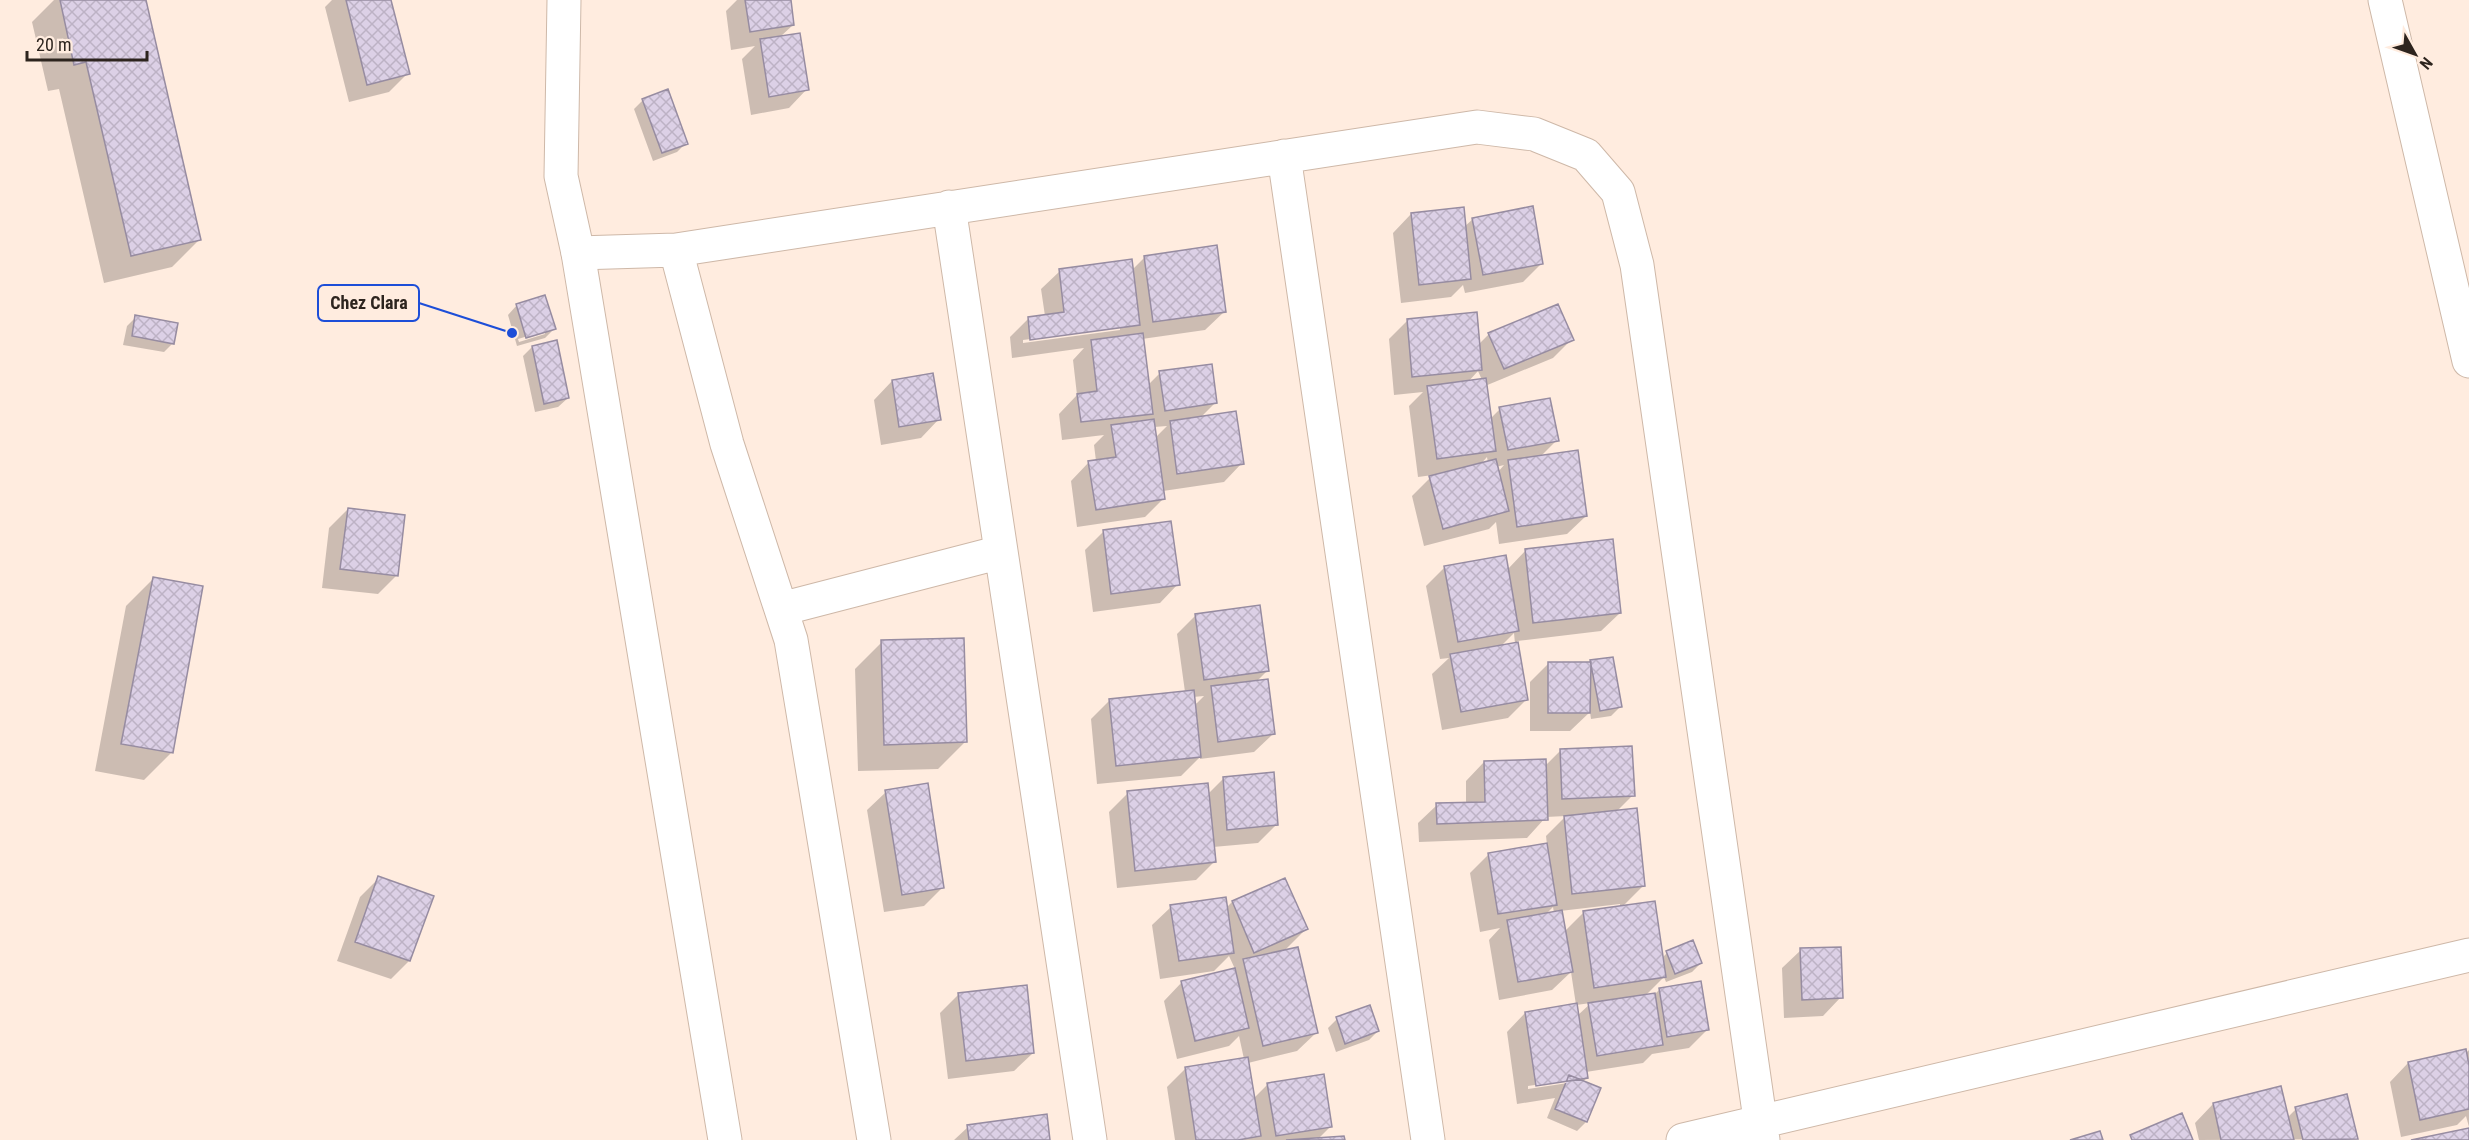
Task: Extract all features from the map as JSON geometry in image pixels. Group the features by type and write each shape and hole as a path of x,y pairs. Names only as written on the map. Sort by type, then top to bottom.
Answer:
{"street":[{"path":"564,0 561,176 578,253 725,1140"},
{"path":"2385,0 2463,307 2469,361"},
{"path":"578,253 676,250 1477,127 1534,134 1586,155 1618,192 1636,265 1762,1132"},
{"path":"1284,156 1428,1140"},
{"path":"949,207 1090,1140"},
{"path":"676,250 727,444 791,640 874,1140"},
{"path":"781,609 1001,552"},
{"path":"1683,1140 1762,1132 2469,955"}],"building":[{"path":"60,0 146,0 201,240 131,256 86,62 74,65"},
{"path":"346,0 391,0 410,74 367,85"},
{"path":"745,0 791,0 794,25 750,32"},
{"path":"800,33 809,90 769,97 760,39"},
{"path":"668,89 688,144 662,153 642,99"},
{"path":"1533,206 1543,264 1483,275 1472,218"},
{"path":"1464,207 1471,279 1419,285 1411,213"},
{"path":"1217,245 1226,312 1153,322 1144,256"},
{"path":"1132,259 1140,325 1030,340 1028,317 1064,312 1059,269"},
{"path":"545,295 556,329 526,338 516,304"},
{"path":"1558,304 1574,340 1504,369 1488,333"},
{"path":"1477,312 1482,370 1412,377 1407,319"},
{"path":"135,315 178,323 174,344 132,336"},
{"path":"1143,333 1153,414 1081,422 1077,394 1097,391 1091,340"},
{"path":"557,340 569,398 544,404 532,346"},
{"path":"1212,364 1217,403 1165,411 1159,371"},
{"path":"933,373 941,420 899,427 892,380"},
{"path":"1486,378 1496,451 1437,459 1427,386"},
{"path":"1550,398 1559,441 1508,450 1499,407"},
{"path":"1236,411 1244,464 1177,474 1170,421"},
{"path":"1154,419 1165,499 1096,510 1088,461 1116,457 1111,425"},
{"path":"1578,450 1587,516 1517,527 1508,460"},
{"path":"1496,459 1509,511 1443,529 1429,476"},
{"path":"348,508 405,515 398,576 340,569"},
{"path":"1171,521 1180,585 1111,594 1103,530"},
{"path":"1613,539 1621,613 1533,623 1525,549"},
{"path":"1506,555 1519,631 1458,642 1444,566"},
{"path":"153,577 203,586 173,753 121,744"},
{"path":"1260,605 1269,671 1204,680 1195,614"},
{"path":"964,638 967,742 884,745 881,640"},
{"path":"1518,642 1528,700 1461,712 1450,654"},
{"path":"1613,657 1622,707 1600,711 1590,660"},
{"path":"1548,662 1591,662 1590,713 1548,713"},
{"path":"1268,679 1275,734 1218,742 1211,686"},
{"path":"1194,690 1201,757 1116,766 1109,699"},
{"path":"1632,746 1635,796 1562,799 1560,749"},
{"path":"1546,759 1548,820 1437,824 1436,803 1485,802 1484,761"},
{"path":"1274,772 1278,825 1227,830 1223,777"},
{"path":"928,783 944,888 902,895 885,790"},
{"path":"1208,783 1216,862 1135,871 1127,791"},
{"path":"1637,808 1645,886 1572,894 1564,816"},
{"path":"1547,843 1557,905 1498,914 1488,853"},
{"path":"378,876 434,896 410,961 355,942"},
{"path":"1285,878 1308,929 1254,953 1232,901"},
{"path":"1226,897 1234,953 1179,961 1170,905"},
{"path":"1655,901 1666,977 1594,988 1583,911"},
{"path":"1562,910 1573,972 1518,982 1507,920"},
{"path":"1693,940 1702,963 1675,974 1666,951"},
{"path":"1298,947 1318,1033 1263,1046 1243,959"},
{"path":"1841,947 1843,998 1802,1000 1800,948"},
{"path":"1235,968 1249,1028 1195,1041 1181,981"},
{"path":"1701,981 1709,1030 1667,1037 1659,988"},
{"path":"1027,985 1034,1053 966,1061 958,993"},
{"path":"1655,993 1663,1045 1597,1056 1588,1003"},
{"path":"1577,1003 1588,1078 1536,1086 1525,1012"},
{"path":"1370,1005 1379,1031 1345,1044 1336,1017"},
{"path":"2466,1049 2469,1065 2469,1109 2420,1120 2408,1062"},
{"path":"1248,1057 1261,1136 1238,1140 1196,1140 1185,1067"},
{"path":"1324,1074 1332,1127 1276,1136 1267,1083"},
{"path":"1569,1075 1601,1088 1587,1122 1555,1109"},
{"path":"2281,1086 2294,1140 2221,1140 2213,1103"},
{"path":"2347,1094 2358,1139 2303,1140 2295,1107"},
{"path":"2182,1113 2193,1140 2132,1140 2130,1135"},
{"path":"1047,1114 1050,1140 969,1140 967,1125"},
{"path":"2469,1128 2469,1140 2411,1140"},
{"path":"2100,1131 2103,1140 2070,1140"},
{"path":"1344,1136 1345,1140 1286,1140"}],"place":[{"name":"Chez Clara","path":"512,333"}]}
